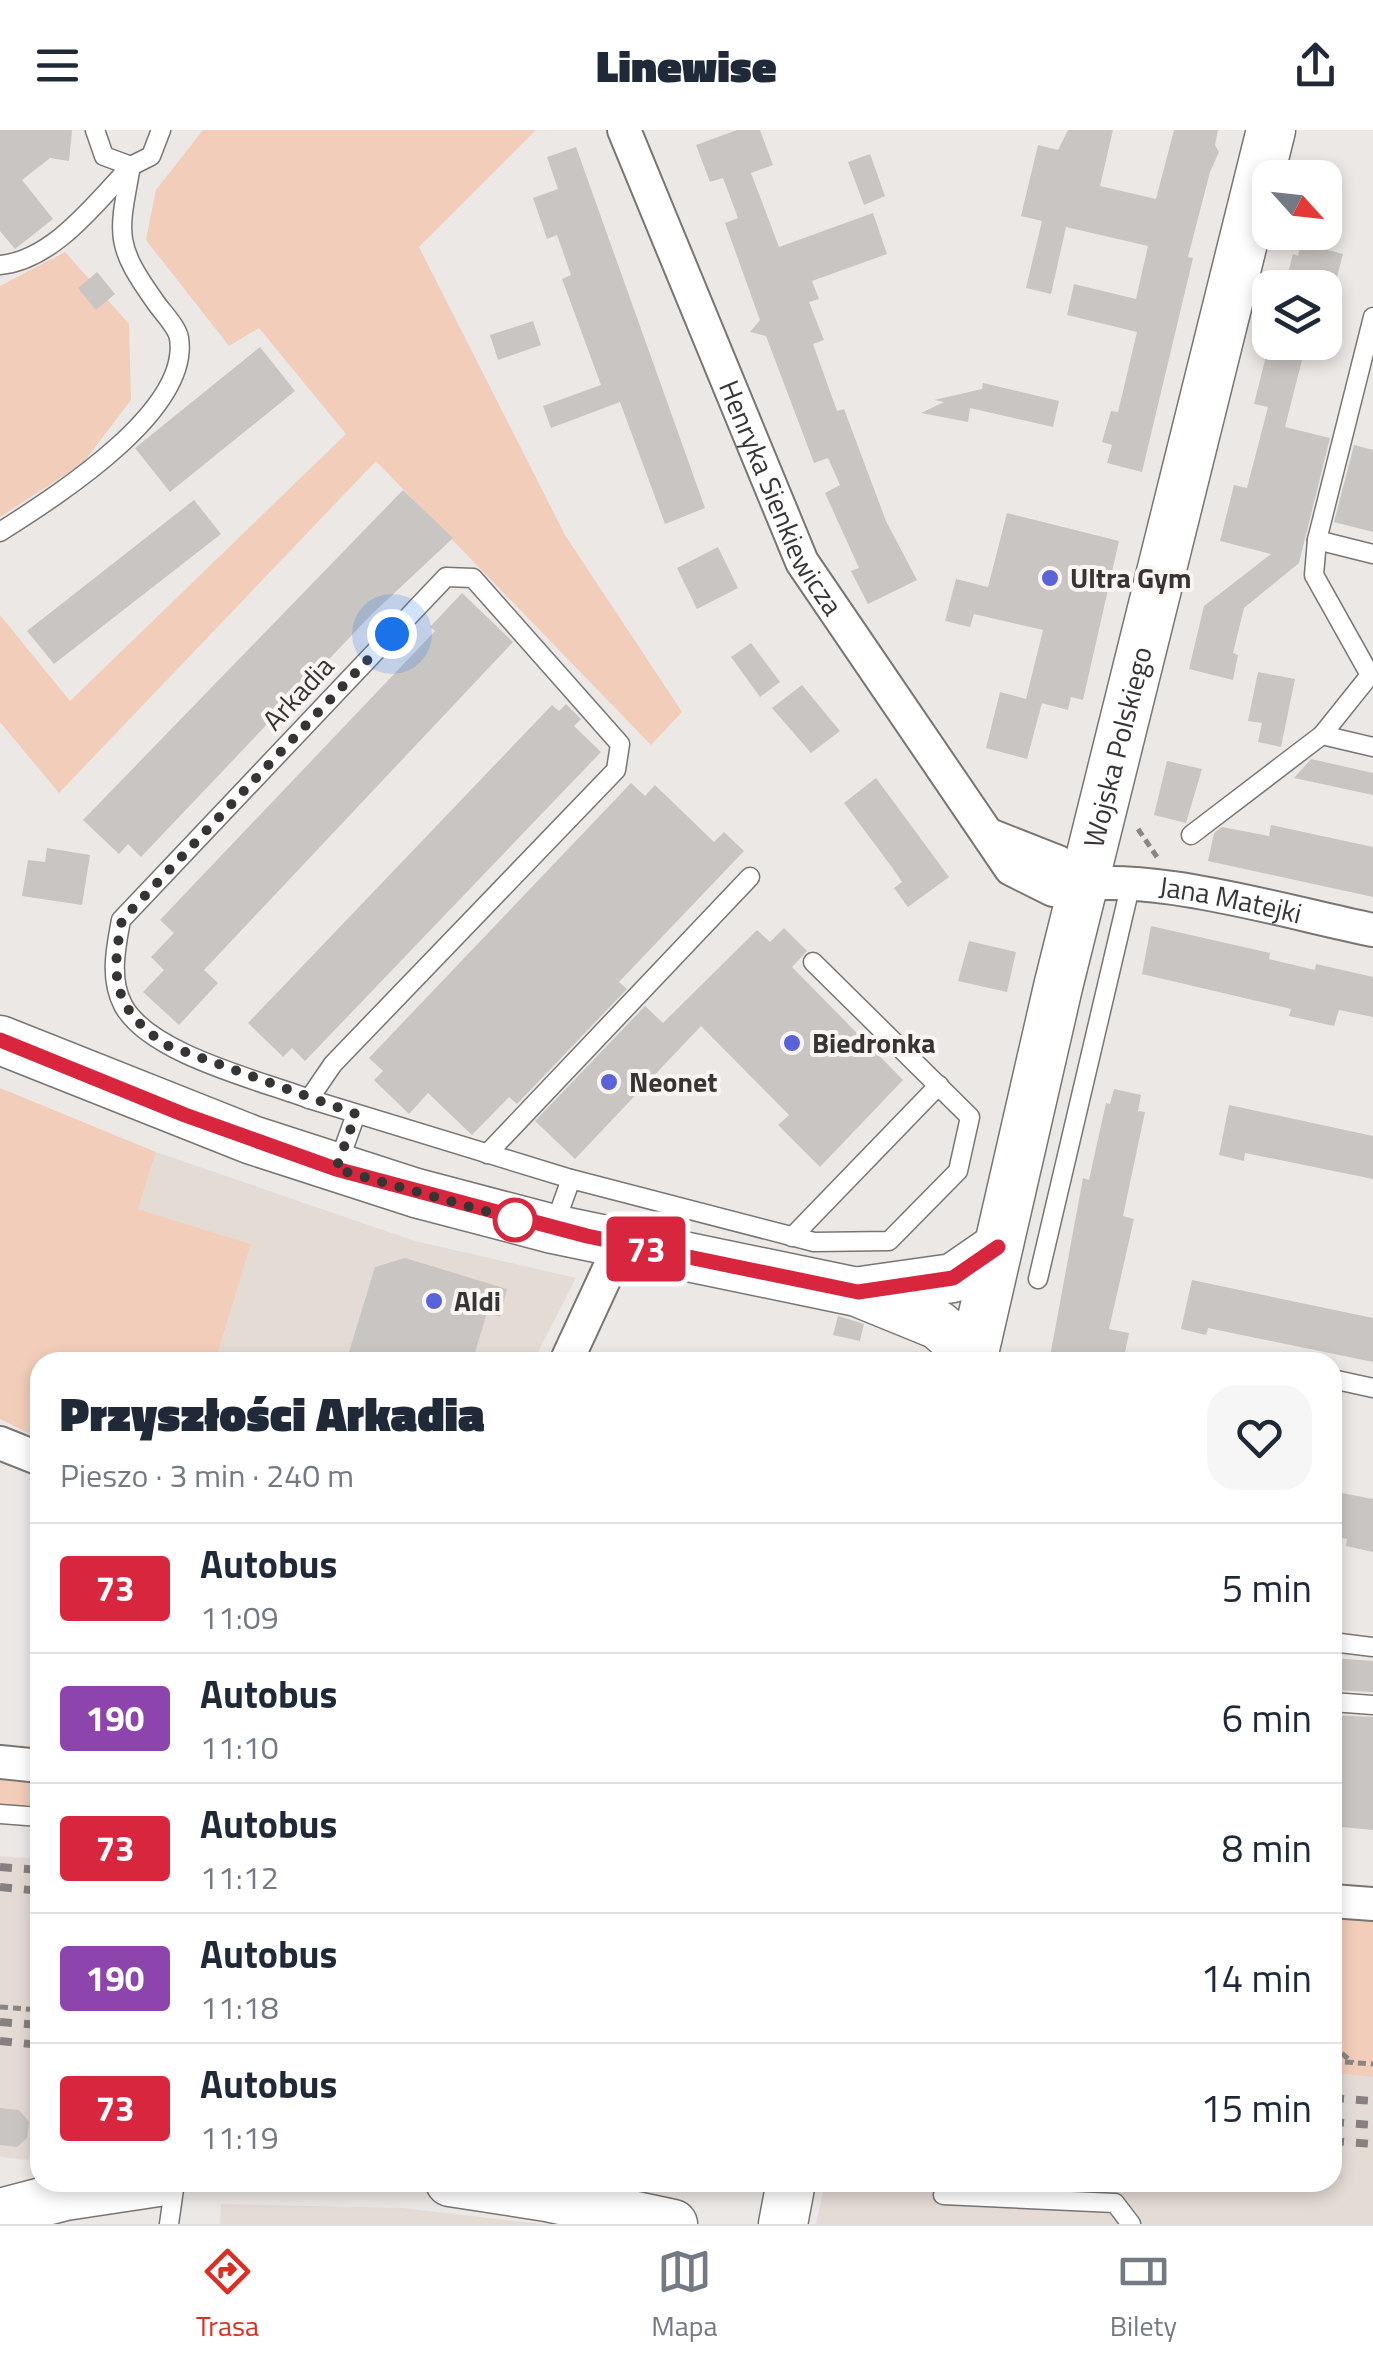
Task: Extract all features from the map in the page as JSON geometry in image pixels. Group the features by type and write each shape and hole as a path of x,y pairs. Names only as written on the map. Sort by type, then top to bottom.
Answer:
{"street":[{"name":"Henryka Sienkiewicza","path":"624,130 802,562 992,836 1058,862 1084,880"},
{"name":"Wojska Polskiego","path":"975,1352 1084,880 1271,130"},
{"name":"Jana Matejki","path":"1084,880 1131,883 1373,930"},
{"path":"0,1040 185,1115 336,1169 553,1229 858,1292 938,1324 966,1352"},
{"path":"571,1352 621,1244"},
{"path":"858,1292 953,1278 998,1247"},
{"path":"0,1443 30,1455"},
{"path":"0,1762 30,1765"},
{"path":"1342,1902 1373,1904"},
{"path":"0,2213 92,2192"},
{"path":"515,2192 673,2224"},
{"path":"783,2224 789,2192"}],"lane":[{"path":"95,130 104,156 131,166"},
{"path":"0,265 12,264 61,235 131,166 151,156 161,130"},
{"path":"0,532 80,482 129,437 176,376 179,336 131,268 118,232 131,166"},
{"path":"1191,835 1322,735 1372,670 1314,575 1317,540 1373,317"},
{"path":"1317,540 1373,554"},
{"name":"Arkadia","path":"446,578 473,578 620,744 616,770 333,1064 309,1099 166,1045 140,1027 122,1004 114,962 122,920 446,578"},
{"path":"1322,735 1373,747"},
{"path":"487,1154 750,877"},
{"path":"1038,1278 1131,883"},
{"path":"309,1099 571,1179 792,1237 814,1242 889,1240 958,1170 970,1117 813,962"},
{"path":"792,1237 939,1086"},
{"path":"336,1169 356,1114"},
{"path":"553,1229 571,1179"},
{"path":"1342,1381 1373,1388"},
{"path":"1342,1643 1373,1647"},
{"path":"1342,1703 1373,1705"},
{"path":"0,1814 30,1816"},
{"path":"169,2224 174,2192"},
{"path":"943,2195 1115,2203 1131,2224"}],"path":[{"path":"0,2007 30,2009"},
{"path":"1342,2054 1353,2063"},
{"path":"1342,2062 1373,2064"}],"shaded area":[{"path":"203,130 536,130 419,247 565,535 682,712 651,745 376,461 59,793 0,722 0,615 70,701 346,434 259,328 229,346 146,240 156,190"},
{"path":"65,252 129,324 131,400 83,463 0,517 0,286"},
{"path":"0,1088 156,1152 138,1209 251,1244 218,1352 30,1352 30,1434 0,1419"},
{"path":"156,1152 415,1241 576,1278 538,1352 218,1352 251,1244 138,1209"},
{"path":"0,1776 30,1778 30,1807 0,1804"},
{"path":"0,1856 30,1858 30,2150 29,2160 0,2157"},
{"path":"1342,1917 1373,1919 1373,2077 1342,2074"},
{"path":"1342,2074 1373,2077 1373,2224 816,2224 823,2192 1342,2192"},
{"path":"221,2204 403,2208 541,2224 220,2224"}],"building":[{"path":"0,130 72,130 69,161 50,158 22,180 53,219 15,249 0,231"},
{"path":"737,130 760,130 773,165 751,173 779,247 873,213 887,254 812,281 819,299 809,302 824,340 813,344 837,411 844,409 886,521 917,580 868,604 851,571 859,568 825,493 840,485 828,458 814,463 766,336 750,332 760,320 725,223 738,218 723,178 710,182 696,145"},
{"path":"1068,130 1113,130 1100,186 1156,199 1174,130 1218,130 1215,145 1219,152 1188,257 1193,258 1142,472 1107,463 1112,445 1102,442 1111,411 1118,412 1137,332 1067,315 1074,284 1136,299 1148,246 1066,227 1051,294 1026,288 1042,221 1021,216 1038,145 1058,150"},
{"path":"576,147 705,508 665,524 620,402 551,428 543,406 601,385 562,279 571,275 557,235 547,239 533,198 558,189 547,157"},
{"path":"870,154 885,196 864,205 848,162"},
{"path":"1299,250 1343,254 1339,270 1289,270 1293,254 1298,256"},
{"path":"97,272 115,294 96,310 78,288"},
{"path":"533,321 541,345 498,360 490,335"},
{"path":"260,347 295,391 170,492 135,448"},
{"path":"1265,360 1302,360 1285,427 1330,438 1299,563 1244,608 1233,653 1238,655 1233,680 1189,669 1204,606 1271,554 1220,541 1234,485 1247,488 1268,407 1254,404"},
{"path":"983,383 1059,401 1053,427 970,408 968,422 921,413 944,402 934,400 982,389"},
{"path":"1354,445 1373,450 1373,532 1334,522"},
{"path":"403,490 453,538 371,615 141,857 128,844 119,854 83,820"},
{"path":"194,500 221,534 54,664 27,631"},
{"name":"Ultra Gym","path":"1007,513 1119,541 1083,700 1071,697 1068,710 1042,703 1027,759 986,748 1000,692 1026,699 1043,630 974,614 970,627 945,621 956,579 988,587"},
{"path":"718,547 738,588 697,609 677,568"},
{"path":"462,593 513,642 204,970 218,983 179,1025 143,992 164,970 151,957 174,933 160,920 435,631 430,627"},
{"path":"751,643 780,682 760,697 731,657"},
{"path":"1258,672 1295,679 1281,747 1258,742 1262,723 1248,721"},
{"path":"802,685 840,731 811,753 772,708"},
{"path":"566,704 581,719 574,726 601,752 305,1061 292,1048 283,1057 248,1023 552,705 559,711"},
{"path":"1311,759 1373,773 1373,795 1294,778"},
{"path":"1167,761 1202,769 1186,823 1154,815"},
{"path":"876,778 949,877 908,907 894,888 902,882 844,803"},
{"path":"631,783 645,796 655,785 714,842 724,832 744,851 619,982 627,989 517,1104 509,1097 472,1135 428,1093 409,1114 374,1080 383,1071 369,1058"},
{"path":"1271,825 1373,847 1373,897 1208,861 1214,833 1222,827 1269,836"},
{"path":"47,848 90,855 82,905 22,896 28,860 45,862"},
{"path":"1151,926 1270,953 1269,959 1315,970 1316,964 1373,977 1373,1017 1339,1010 1334,1026 1289,1016 1291,1009 1142,974"},
{"name":"Biedronka","path":"784,928 807,951 792,967 903,1080 820,1167 778,1125 789,1115 701,1026 575,1159 535,1121 645,1006 663,1023 757,930 770,942"},
{"path":"969,941 1016,952 1007,992 958,981"},
{"path":"1114,1089 1141,1095 1138,1111 1145,1112 1123,1216 1134,1219 1109,1329 1129,1333 1125,1352 1051,1352 1083,1178 1089,1180 1106,1103 1110,1104"},
{"path":"1229,1105 1373,1136 1373,1179 1245,1153 1244,1161 1219,1155"},
{"name":"Aldi","path":"405,1258 507,1289 500,1317 487,1313 475,1352 349,1352 375,1267"},
{"path":"1192,1280 1373,1318 1373,1362 1342,1356 1342,1352 1324,1352 1208,1328 1206,1335 1181,1329"},
{"path":"838,1316 864,1324 860,1341 833,1335"},
{"path":"1342,1493 1373,1499 1373,1552 1346,1546 1347,1539 1342,1538"},
{"path":"1342,1659 1373,1661 1373,1692 1342,1690"},
{"path":"1342,1715 1373,1717 1373,1830 1342,1827"},
{"path":"0,2108 19,2110 29,2122 27,2138 17,2147 0,2145"}],"railway":[{"path":"0,1867 30,1869"},
{"path":"0,1887 30,1890"},
{"path":"0,2022 30,2024"},
{"path":"0,2041 30,2044"},
{"path":"1342,2099 1373,2101"},
{"path":"1342,2123 1373,2125"},
{"path":"1342,2142 1373,2144"}],"bus line":[{"name":"73","path":"0,1040 185,1115 336,1169 553,1229 858,1292 953,1278 998,1247"}],"place":[{"name":"Ultra Gym","path":"1050,578"},
{"name":"Biedronka","path":"792,1043"},
{"name":"Neonet","path":"609,1082"},
{"name":"Aldi","path":"434,1301"}],"route":[{"path":"392,634 122,920 114,962 122,1004 140,1027 166,1045 356,1114 336,1169 524,1222 515,1220"}]}
